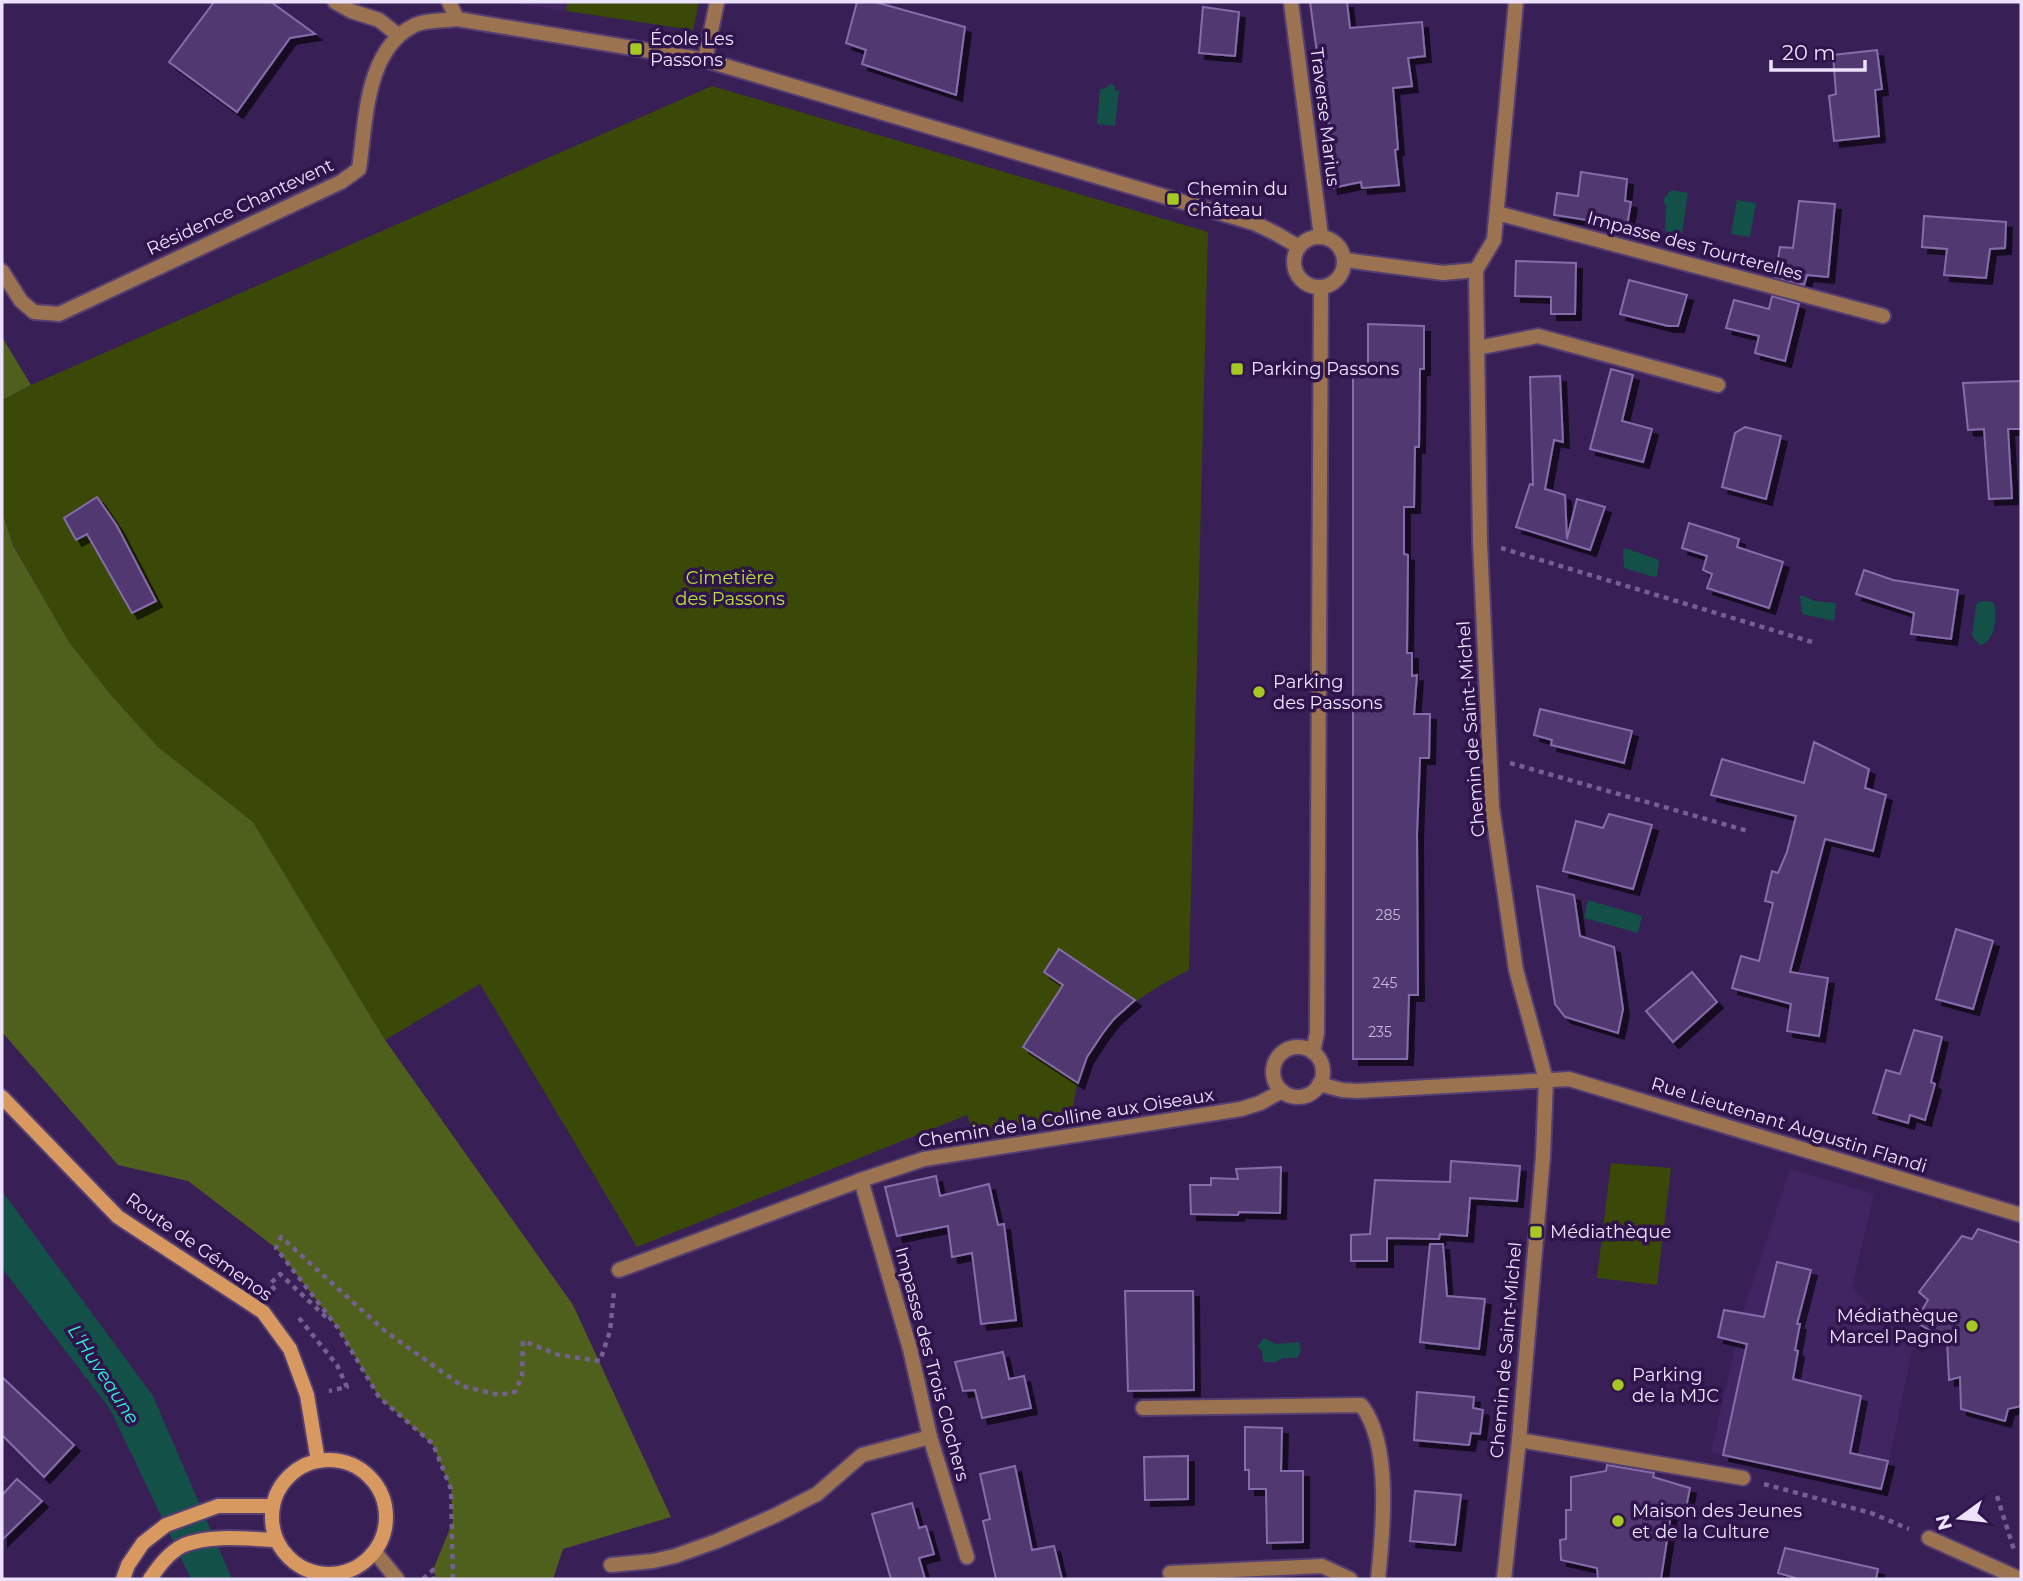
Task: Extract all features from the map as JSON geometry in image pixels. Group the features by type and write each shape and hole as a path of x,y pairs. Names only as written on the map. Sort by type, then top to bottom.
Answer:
{"main road":[{"name":"Route de Gémenos","path":"2,1097 118,1217 262,1312 290,1349 307,1395 317,1461"},
{"path":"337,1460 356,1466 372,1479 383,1495 387,1515 384,1535 375,1552 363,1564 339,1574 298,1572 276,1540 272,1523 273,1506 279,1490 289,1476 302,1466 317,1461 337,1460"},
{"path":"122,1579 143,1543 166,1525 218,1506 273,1506"},
{"path":"150,1579 163,1560 184,1546 227,1539 276,1540"}],"street":[{"path":"335,2 351,11 379,20 398,35 417,24 457,19 705,60 1254,223 1299,247"},
{"path":"449,2 457,19"},
{"path":"705,60 717,2"},
{"name":"Traverse Marius","path":"1291,2 1321,236"},
{"path":"1345,260 1443,273 1476,270 1494,240 1516,2"},
{"name":"Résidence Chantevent","path":"2,271 21,301 34,312 59,314 341,182 359,169 372,75 398,35"},
{"name":"Impasse des Tourterelles","path":"1497,213 1883,316"},
{"path":"1321,236 1339,245 1345,260 1341,275 1328,286 1321,288 1304,283 1298,277 1293,260 1299,247 1308,239 1321,236"},
{"name":"Chemin de Saint-Michel","path":"1476,270 1480,542 1492,807 1516,970 1546,1080 1543,1156 1519,1440 1504,1579"},
{"path":"1312,1052 1317,1033 1321,288"},
{"path":"1477,348 1538,336 1718,385"},
{"path":"1300,1047 1312,1052 1322,1068 1320,1084 1315,1090 1300,1097 1282,1091 1273,1072 1278,1057 1292,1048 1300,1047"},
{"name":"Rue Lieutenant Augustin Flandi","path":"1546,1080 1569,1079 2021,1215"},
{"path":"1320,1084 1357,1091 1546,1080"},
{"name":"Chemin de la Colline aux Oiseaux","path":"619,1270 924,1159 1241,1109 1260,1103 1282,1091"},
{"name":"Impasse des Trois Clochers","path":"861,1180 910,1349 930,1437 967,1557"},
{"path":"1143,1408 1361,1405 1371,1417 1384,1480 1378,1579"},
{"path":"611,1565 653,1561 717,1541 817,1494 862,1455 930,1437"},
{"path":"1519,1440 1743,1478"},
{"path":"1929,1538 2015,1577"},
{"path":"375,1552 397,1579"},
{"path":"1170,1573 1322,1566 1350,1579"}],"path":[{"path":"1480,542 1812,642"},
{"path":"1490,757 1748,831"},
{"path":"453,1579 451,1489 433,1444 379,1397 338,1328 276,1248 281,1237 385,1331 462,1387 499,1395 515,1392 522,1376 523,1341 559,1355 600,1361 610,1331 612,1297 619,1270"},
{"path":"278,1293 270,1284 280,1274 338,1328"},
{"path":"293,1311 337,1366 347,1387 307,1395"},
{"path":"1743,1478 1871,1513 1929,1538"},
{"path":"1997,1496 2015,1555 2015,1577"},
{"path":"423,1579 433,1570 434,1579"}],"shaded area":[{"path":"504,2 567,2 566,11"},
{"path":"1790,1169 1874,1194 1852,1288 1913,1346 1881,1489 1711,1452 1743,1312"}],"green space":[{"path":"567,2 699,2 693,30 566,11"},
{"name":"Cimetière des Passons","path":"712,86 1208,232 1189,970 1123,1011 1107,1028 1093,1047 1083,1068 1072,1121 975,1136 967,1115 637,1247 480,984 385,1040 253,822 158,747 111,695 69,642 13,544 2,512 2,400"},
{"path":"2,337 31,385 2,400"},
{"path":"2,512 13,545 69,642 111,695 158,747 253,822 385,1040 573,1305 671,1517 563,1549 553,1579 437,1579 433,1570 453,1521 451,1489 433,1445 379,1397 338,1328 276,1248 188,1181 118,1165 2,1032"},
{"path":"1611,1163 1671,1168 1657,1285 1597,1278"}],"water":[{"path":"1110,84 1119,91 1115,126 1097,124 1100,89"},
{"path":"1671,190 1688,193 1682,234 1665,231 1666,207 1663,200"},
{"path":"1737,200 1756,203 1750,237 1731,234"},
{"path":"1623,548 1657,559 1657,576 1624,568"},
{"path":"1801,595 1815,601 1836,603 1834,621 1802,614"},
{"path":"1983,601 1993,602 1995,621 1989,639 1980,645 1972,636 1976,606"},
{"path":"1588,900 1642,916 1638,933 1584,918"},
{"name":"L'Huveaune","path":"2,1191 153,1396 232,1579 191,1579 110,1409 2,1268"},
{"path":"1264,1338 1276,1344 1299,1342 1301,1351 1297,1358 1263,1362 1262,1351 1257,1347"}],"building":[{"path":"214,2 271,2 315,34 290,38 237,112 169,62"},
{"path":"857,2 875,2 965,27 956,95 862,64 866,50 846,43"},
{"path":"1310,2 1347,2 1350,28 1422,22 1425,56 1408,58 1412,86 1393,88 1399,185 1362,188 1361,182 1332,188 1328,165 1329,105 1324,105"},
{"path":"1203,7 1239,12 1235,56 1199,53"},
{"path":"1877,50 1882,89 1875,90 1879,136 1834,141 1829,96 1836,94 1833,55"},
{"path":"1581,172 1627,179 1625,201 1631,202 1627,226 1554,215 1557,193 1578,196"},
{"path":"1799,201 1835,204 1828,277 1807,275 1804,285 1775,277 1780,247 1793,248"},
{"path":"1924,216 2006,222 2005,248 1990,249 1986,278 1944,275 1947,249 1922,247"},
{"path":"1516,261 1576,263 1575,314 1551,314 1551,297 1515,296"},
{"path":"1629,280 1687,295 1678,326 1620,314"},
{"path":"1772,296 1799,304 1785,361 1755,353 1759,336 1726,328 1734,300 1769,309"},
{"path":"1368,324 1424,326 1424,369 1420,369 1419,447 1415,447 1414,507 1404,507 1404,554 1408,555 1407,653 1412,653 1412,676 1417,675 1414,714 1430,714 1429,758 1420,758 1417,834 1418,995 1409,995 1407,1059 1353,1059 1353,368 1368,368"},
{"path":"1611,369 1633,375 1622,421 1652,429 1643,462 1590,449"},
{"path":"1560,376 1563,442 1554,440 1545,489 1565,495 1567,539 1577,499 1605,507 1590,550 1516,527 1530,484 1533,485 1530,377"},
{"path":"2021,381 2021,429 2008,429 2012,498 1989,499 1984,429 1968,430 1963,383"},
{"path":"1745,427 1781,436 1766,499 1722,487 1735,433"},
{"path":"97,497 117,526 156,601 132,613 87,534 76,540 64,518"},
{"path":"1689,523 1739,539 1737,547 1783,562 1769,608 1707,588 1712,574 1703,570 1707,556 1682,548"},
{"path":"1864,570 1893,580 1958,590 1951,639 1911,634 1914,613 1856,594"},
{"path":"1540,709 1632,731 1624,763 1551,745 1552,740 1534,735"},
{"path":"1814,742 1869,769 1865,788 1886,795 1873,851 1825,839 1790,972 1828,978 1819,1036 1787,1031 1791,1004 1732,988 1741,956 1759,961 1773,903 1765,901 1772,871 1778,873 1787,852 1796,816 1711,795 1722,759 1804,783"},
{"path":"1609,814 1652,825 1633,889 1563,871 1576,821 1603,828"},
{"path":"1537,886 1574,895 1580,936 1614,947 1623,1009 1618,1033 1565,1017 1555,1004"},
{"path":"1956,929 1993,941 1973,1009 1936,999"},
{"path":"1059,949 1135,1000 1103,1033 1087,1057 1078,1083 1023,1047 1063,985 1044,972"},
{"path":"1692,972 1717,1002 1673,1042 1646,1011"},
{"path":"1914,1030 1942,1037 1931,1082 1935,1084 1925,1120 1910,1115 1908,1123 1873,1113 1886,1070 1900,1074"},
{"path":"1451,1161 1520,1166 1517,1201 1470,1198 1467,1236 1440,1234 1439,1239 1387,1238 1387,1261 1351,1261 1351,1235 1370,1234 1375,1180 1450,1182"},
{"path":"1281,1167 1280,1213 1191,1214 1190,1185 1211,1185 1211,1178 1238,1179 1236,1169"},
{"path":"936,1176 940,1196 989,1184 998,1225 1004,1224 1016,1320 981,1324 972,1253 952,1257 948,1226 897,1236 885,1187"},
{"name":"Médiathèque Marcel Pagnol","path":"1978,1229 2021,1243 2021,1406 2008,1409 2005,1421 1961,1409 1960,1377 1949,1380 1947,1340 1915,1322 1928,1300 1919,1292 1962,1236 1972,1239"},
{"path":"1430,1244 1443,1244 1447,1296 1485,1299 1479,1349 1420,1342"},
{"path":"1777,1262 1811,1270 1797,1324 1800,1324 1793,1379 1861,1396 1850,1453 1888,1461 1881,1489 1723,1455 1747,1344 1718,1337 1724,1310 1764,1317"},
{"path":"1125,1291 1193,1291 1194,1390 1128,1391"},
{"path":"1003,1352 1009,1379 1024,1376 1031,1408 982,1418 975,1390 963,1391 955,1362"},
{"path":"2,1377 74,1445 44,1477 2,1435"},
{"path":"1417,1392 1474,1397 1473,1408 1483,1410 1480,1434 1471,1433 1469,1445 1414,1440"},
{"path":"1245,1427 1282,1428 1281,1471 1303,1471 1303,1542 1267,1543 1266,1489 1249,1489 1249,1470 1245,1470"},
{"path":"1188,1456 1188,1499 1145,1500 1144,1457"},
{"name":"Maison des Jeunes et de la Culture","path":"1607,1465 1654,1473 1653,1477 1690,1488 1686,1508 1671,1514 1661,1579 1598,1579 1597,1568 1561,1560 1560,1540 1566,1539 1566,1510 1571,1510 1571,1477 1606,1471"},
{"path":"1015,1466 1032,1550 1054,1546 1062,1579 996,1579 983,1521 990,1519 980,1474"},
{"path":"17,1479 42,1501 2,1540 2,1495"},
{"path":"1415,1491 1461,1495 1455,1545 1410,1541"},
{"path":"912,1503 919,1528 926,1526 934,1554 919,1558 925,1579 891,1579 872,1514"},
{"path":"1785,1548 1878,1569 1876,1579 1799,1579 1778,1573"}],"place":[{"name":"École Les Passons","path":"636,49"},
{"name":"Chemin du Château","path":"1173,199"},
{"name":"Parking Passons","path":"1237,369"},
{"name":"Parking des Passons","path":"1259,692"},
{"name":"Médiathèque","path":"1536,1232"},
{"name":"Médiathèque Marcel Pagnol","path":"1972,1326"},
{"name":"Parking de la MJC","path":"1618,1385"},
{"name":"Maison des Jeunes et de la Culture","path":"1618,1521"}]}
